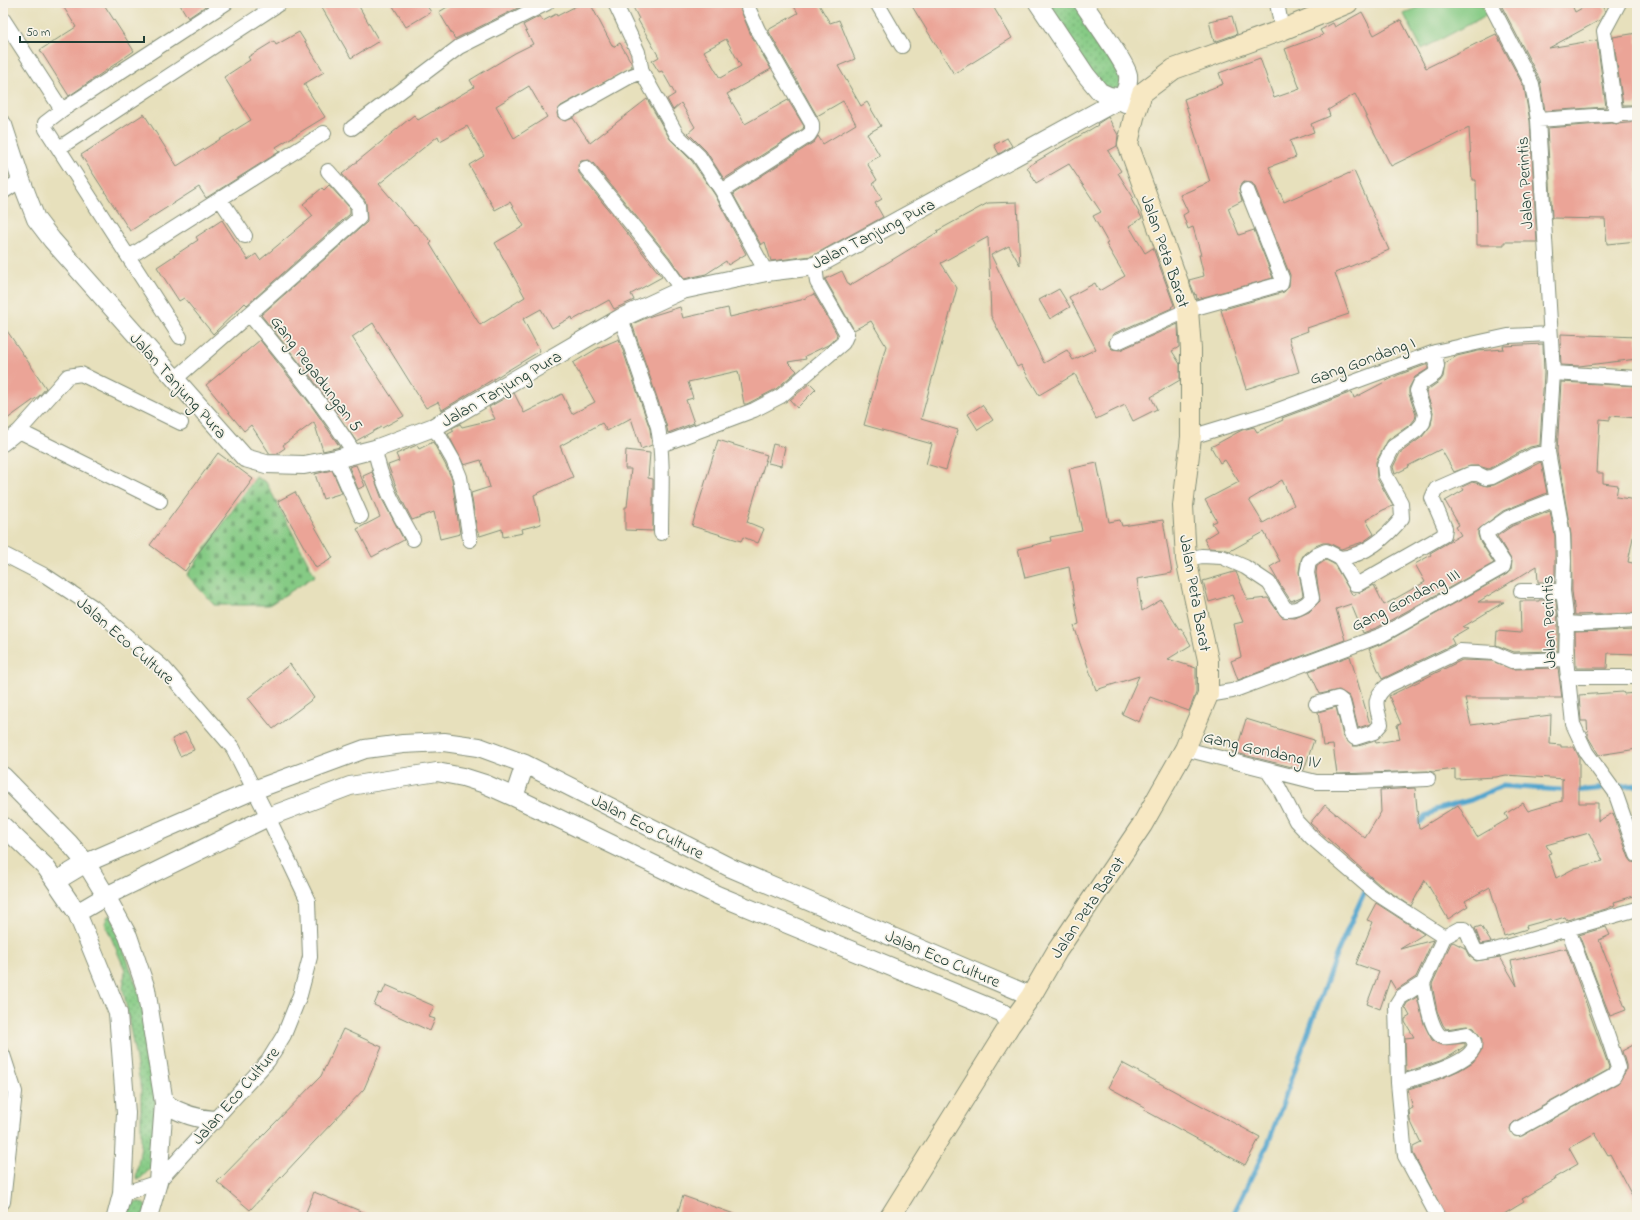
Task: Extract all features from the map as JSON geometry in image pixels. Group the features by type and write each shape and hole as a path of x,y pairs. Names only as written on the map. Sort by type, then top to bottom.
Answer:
{"main road":[{"name":"Jalan Peta Barat","path":"890,1217 1057,951 1142,825 1184,749 1208,695 1208,660 1186,559 1183,506 1191,437 1191,349 1188,310 1128,144 1134,117 1142,94 1174,69 1282,30 1348,3"}],"street":[{"path":"180,337 46,129 45,123 62,110 226,3"},
{"path":"59,148 280,3"},
{"path":"352,128 459,47 547,3"},
{"path":"615,3 638,52 642,72 677,135 699,156 722,191 766,272"},
{"path":"722,191 809,135 812,130 812,124 758,30 746,3"},
{"path":"877,3 902,46"},
{"path":"1038,3 1086,75 1100,92 1108,96 1122,98 1134,117"},
{"path":"1083,3 1128,73 1128,87 1122,98"},
{"path":"1277,3 1282,30"},
{"name":"Jalan Perintis","path":"1490,3 1532,84 1538,120 1553,373 1548,452 1563,535 1563,591 1567,623 1566,659 1573,724 1586,752 1615,792 1637,855"},
{"path":"1616,116 1604,31 1619,3"},
{"path":"3,19 62,110"},
{"path":"565,113 629,77 642,72"},
{"name":"Jalan Tanjung Pura","path":"3,125 21,180 36,219 52,240 174,380 245,458 266,464 304,465 375,449 434,427 621,318 682,290 766,272 815,266 1122,98"},
{"path":"1538,120 1616,116 1637,113"},
{"path":"129,256 324,133"},
{"path":"586,168 663,263 682,290"},
{"path":"174,380 359,218 358,205 328,171"},
{"path":"3,192 21,180"},
{"path":"1117,342 1188,310 1273,287 1282,282 1282,278 1247,190"},
{"path":"220,199 245,236"},
{"path":"661,445 754,410 781,396 843,343 847,334 817,282 815,266"},
{"name":"Gang Pegadungan 5","path":"249,314 296,369 323,405 355,454"},
{"path":"621,318 658,427 663,465 661,533"},
{"name":"Gang Gondang I","path":"1191,437 1270,413 1435,352 1508,336 1550,334"},
{"path":"1186,559 1202,556 1222,557 1245,567 1269,583 1286,610 1292,611 1306,605 1312,598 1307,573 1309,561 1317,555 1326,552 1340,558 1350,558 1381,540 1402,518 1401,503 1385,474 1384,465 1393,447 1417,430 1423,423 1425,414 1418,391 1420,384 1435,374 1437,366 1435,352"},
{"path":"1553,373 1637,378"},
{"path":"3,444 19,431 68,376 74,374 81,374 181,423"},
{"path":"434,427 453,460 460,477 470,540"},
{"path":"19,431 160,501"},
{"path":"375,449 379,470 400,516 413,539"},
{"path":"1340,558 1355,584 1358,584 1444,535 1445,528 1432,498 1436,489 1470,474 1478,474 1486,478 1492,477 1534,455 1548,452"},
{"path":"336,459 361,516"},
{"name":"Gang Gondang III","path":"1208,695 1232,692 1382,636 1503,568 1504,563 1487,537 1486,533 1508,518 1556,500"},
{"name":"Jalan Eco Culture","path":"3,554 46,576 93,607 164,668 232,748 268,817 308,901 310,956 300,995 284,1035 268,1061 158,1182 122,1194"},
{"path":"1521,591 1563,591"},
{"path":"1567,623 1581,624 1637,621"},
{"path":"1316,704 1338,698 1343,702 1351,734 1355,738 1374,732 1381,724 1376,704 1378,693 1387,686 1460,651 1494,653 1512,661 1566,659"},
{"path":"1567,677 1637,677"},
{"name":"Jalan Eco Culture","path":"56,881 86,863 254,790 365,749 403,744 444,742 479,748 525,764 731,868 1030,996"},
{"name":"Gang Gondang IV","path":"1184,749 1316,782 1428,779"},
{"path":"514,797 525,764"},
{"path":"1267,770 1279,788 1296,821 1312,838 1376,893 1444,937"},
{"name":"Jalan Eco Culture","path":"77,913 106,896 268,817 350,786 438,772 470,779 514,797 717,895 1003,1013 1010,1025"},
{"name":"Jalan Eco Culture","path":"3,776 69,843 86,863 128,936 146,989 164,1103 158,1182 148,1217"},
{"path":"3,826 45,866 77,913 118,1013 126,1113 122,1194 116,1217"},
{"path":"1438,1217 1405,1156 1398,1083 1396,1005 1401,997 1422,983 1444,937 1459,929 1465,929 1469,934 1475,950 1478,953 1481,953 1637,909"},
{"path":"1518,1129 1614,1076 1618,1068 1606,1028 1596,1006 1568,929"},
{"path":"1398,1083 1443,1069 1470,1054 1473,1048 1474,1042 1468,1034 1443,1037 1438,1035 1433,1027 1422,983"},
{"path":"3,1055 16,1092 8,1114 3,1202"},
{"path":"164,1103 179,1112 198,1119 215,1120"}],"green space":[{"path":"1038,3 1083,3 1117,54 1122,98 1086,75"},
{"path":"1426,3 1481,3 1487,15 1422,49 1404,14"},
{"path":"256,477 266,482 315,576 269,605 214,605 187,575"},
{"path":"108,916 112,916 141,999 156,1087 152,1167 139,1180 136,1178 141,1145 141,1088 123,988 125,970 105,923"},
{"path":"135,1202 142,1202 146,1206 144,1217 127,1217 131,1205"}],"building":[{"path":"61,3 103,3 134,51 69,96 40,50 76,27"},
{"path":"179,3 210,3 188,18"},
{"path":"331,3 357,3 379,41 351,58 322,8"},
{"path":"391,3 425,3 431,12 406,27"},
{"path":"454,3 528,3 455,39 439,12"},
{"path":"582,3 590,3 613,47 620,43 631,62 632,67 561,106 557,113 558,117 565,121 573,118 590,143 647,99 670,139 692,161 715,195 746,254 728,265 726,261 706,274 684,279 670,258 593,163 589,160 581,161 578,165 579,173 662,277 631,294 634,300 614,309 609,300 573,320 572,317 552,328 541,309 523,319 540,351 442,410 438,402 426,408 373,323 352,337 404,416 356,441 311,377 261,315 367,222 365,200 342,174 414,115 418,120 474,87 470,80 533,44 523,25 540,16 543,21 556,14 557,16","holes":["529,86 547,117 514,138 496,106","467,126 484,156 469,165 495,210 510,202 524,226 495,243 525,297 480,325 430,244 432,242 415,224 414,225 379,184 438,136 440,141"]},
{"path":"631,3 738,3 750,33 771,69 727,94 745,124 788,100 804,126 803,129 724,179 706,151 688,133 695,127 681,103 673,110 667,99 675,94 662,71 659,72 652,61 659,57 638,20 639,19","holes":["726,39 741,66 720,78 704,51"]},
{"path":"792,3 818,3 830,23 839,20 855,59 838,66 861,106 867,102 881,126 867,134 880,156 867,163 877,180 873,183 882,199 875,203 883,217 812,256 771,261 765,242 761,245 733,194 814,142 818,136 823,144 856,124 843,101 817,116 768,30 798,13"},
{"path":"910,3 991,3 1012,38 954,74"},
{"path":"1500,3 1571,3 1575,12 1591,3 1600,3 1605,11 1600,20 1549,48 1597,40 1606,107 1545,111 1540,80"},
{"path":"1362,12 1374,35 1401,20 1426,68 1496,34 1524,87 1530,121 1537,242 1504,242 1504,245 1477,245 1476,180 1472,180 1469,128 1391,166 1355,94 1328,110 1330,116 1311,124 1314,132 1290,141 1296,157 1269,167 1284,202 1354,171 1389,250 1335,273 1349,314 1307,328 1308,331 1289,338 1299,372 1246,389 1221,310 1284,292 1289,286 1290,275 1255,187 1252,183 1244,182 1241,184 1239,189 1242,201 1228,208 1239,235 1254,230 1273,278 1197,299 1189,280 1204,276 1199,255 1201,255 1193,227 1188,229 1183,215 1188,212 1180,195 1210,182 1184,99 1223,84 1219,73 1260,58 1274,98 1300,89 1285,49 1323,35 1320,30 1333,23 1335,27"},
{"path":"1232,16 1237,34 1214,42 1209,21"},
{"path":"299,32 324,72 304,84 325,117 276,147 279,152 206,198 199,187 130,231 81,155 144,114 177,166 251,120 224,77 250,60 248,57 274,41 276,45"},
{"path":"1637,33 1637,105 1623,105 1613,37"},
{"path":"1108,117 1118,135 1117,146 1108,151 1121,171 1118,173 1133,197 1131,199 1142,218 1129,226 1145,253 1153,248 1174,305 1171,307 1172,308 1113,334 1109,341 1109,345 1112,349 1120,350 1178,324 1179,347 1172,351 1180,364 1180,380 1151,397 1157,409 1133,421 1125,405 1096,419 1075,374 1039,395 1021,365 1017,367 991,316 988,237 941,263 957,288 921,419 958,430 946,470 926,464 932,444 864,425 886,346 871,321 854,330 825,279 842,271 849,286 938,232 937,231 988,203 1017,202 1020,265 1009,246 991,255 1044,363 1067,350 1073,360 1096,349 1069,297 1095,283 1099,291 1125,276 1106,244 1108,243 1093,216 1101,212 1069,164 1036,183 1027,167 1098,125 1097,124"},
{"path":"1637,122 1637,241 1607,244 1605,219 1552,218 1547,128"},
{"path":"1007,138 1012,146 999,154 994,145"},
{"path":"329,185 350,208 350,214 247,305 245,303 213,334 184,298 179,301 157,267 198,240 196,237 222,220 248,260 256,254 260,260 313,216 303,204 322,188 324,190"},
{"path":"1059,289 1070,307 1050,319 1039,300"},
{"path":"814,294 837,334 836,338 828,345 805,356 806,359 788,362 797,371 776,389 747,404 744,404 738,371 688,382 693,398 686,400 694,423 668,433 632,324 680,307 683,318 728,308 730,317 801,300"},
{"path":"3,325 46,388 39,396 3,422"},
{"path":"1561,334 1637,337 1637,359 1579,366 1561,365"},
{"path":"619,339 650,429 652,445 641,449 631,418 607,431 602,423 560,446 573,477 534,495 541,524 522,529 523,533 503,537 502,529 480,536 477,531 471,493 490,487 481,460 464,465 448,434 454,431 452,428 460,424 462,427 495,419 489,407 514,393 524,413 562,394 572,414 595,402 573,363 598,348"},
{"path":"260,340 311,405 340,447 323,451 314,422 283,445 285,448 276,454 270,454 251,425 244,431 206,385"},
{"path":"1543,344 1544,373 1540,445 1530,447 1489,469 1478,466 1470,466 1454,472 1441,449 1395,474 1393,467 1400,453 1422,437 1431,425 1433,412 1426,391 1443,377 1445,363 1457,356 1478,351 1504,349 1503,346"},
{"path":"1428,364 1428,369 1415,377 1409,388 1409,394 1416,415 1415,419 1411,424 1388,440 1376,462 1377,478 1393,506 1366,520 1374,534 1363,542 1341,549 1329,543 1323,543 1313,547 1304,554 1301,560 1299,572 1303,595 1291,601 1270,567 1280,561 1264,532 1230,551 1209,548 1204,539 1217,531 1212,523 1217,521 1205,500 1239,482 1225,460 1220,463 1211,447 1242,430 1254,427 1257,432 1283,420 1282,418 1352,392 1354,398 1398,375","holes":["1282,480 1294,505 1263,523 1249,500"]},
{"path":"1561,382 1637,386 1637,418 1610,416 1610,420 1600,419 1597,473 1603,473 1603,483 1618,485 1616,497 1637,500 1637,518 1628,562 1637,564 1637,613 1575,615 1572,591 1571,535 1557,452"},
{"path":"810,383 816,389 797,408 790,400"},
{"path":"982,405 993,420 978,430 968,414"},
{"path":"718,440 767,455 747,522 764,529 758,543 743,537 741,541 692,526"},
{"path":"433,442 452,479 460,534 440,539 434,512 412,520 398,492 388,465 399,461 396,454 417,445 419,449"},
{"path":"773,444 785,447 781,466 768,463"},
{"path":"626,450 650,453 648,478 653,479 653,531 625,530 625,507 627,507 631,469 625,469"},
{"path":"218,453 253,479 185,571 150,545"},
{"path":"1541,462 1547,493 1503,511 1478,530 1480,541 1494,563 1378,627 1363,633 1351,604 1336,609 1345,640 1238,680 1231,661 1241,657 1234,624 1243,622 1232,595 1209,602 1203,581 1236,572 1248,600 1268,598 1282,617 1295,618 1309,612 1320,601 1316,573 1317,566 1326,560 1334,564 1353,596 1374,585 1384,605 1425,582 1415,564 1431,555 1430,553 1461,535 1456,527 1459,525 1445,501 1464,490 1462,487 1472,482 1487,486 1494,485"},
{"path":"1097,463 1109,522 1120,520 1122,526 1163,520 1172,573 1137,579 1142,611 1161,600 1191,645 1168,659 1196,668 1196,693 1189,711 1150,697 1139,722 1122,714 1139,676 1096,690 1074,626 1079,624 1069,567 1025,578 1018,549 1051,541 1050,537 1082,531 1069,469"},
{"path":"356,465 365,486 358,489 349,467"},
{"path":"332,470 342,493 323,499 315,474"},
{"path":"372,472 382,499 404,540 372,557 357,529 380,517 363,476"},
{"path":"295,492 333,558 316,568 278,501"},
{"path":"1550,511 1555,536 1555,582 1538,582 1537,566 1478,602 1504,602 1463,627 1468,628 1451,638 1454,644 1382,679 1369,649 1386,642 1507,574 1511,569 1512,561 1497,536 1512,526"},
{"path":"1556,600 1558,651 1514,652 1496,645 1497,631 1521,633 1520,601"},
{"path":"1637,630 1637,654 1608,653 1607,668 1576,668 1575,632"},
{"path":"1350,656 1370,724 1358,728 1349,696 1339,690 1320,694 1309,671"},
{"path":"1462,660 1492,661 1512,669 1558,668 1562,698 1465,698 1471,725 1551,715 1550,744 1561,745 1561,747 1574,747 1579,757 1579,803 1598,803 1598,821 1613,813 1629,858 1632,862 1637,863 1637,895 1614,902 1615,905 1606,909 1567,920 1565,917 1552,921 1551,919 1526,926 1527,929 1504,936 1490,887 1465,901 1468,906 1448,919 1425,880 1411,906 1381,886 1310,823 1325,805 1365,838 1381,812 1380,790 1415,788 1419,829 1458,805 1477,837 1508,819 1505,814 1523,803 1528,811 1562,801 1562,780 1564,779 1506,775 1496,777 1455,779 1455,769 1433,772 1337,774 1333,745 1323,746 1318,712 1336,707 1343,736 1353,746 1375,741 1376,743 1400,739 1397,725 1401,724 1389,696","holes":["1589,833 1603,861 1575,868 1556,878 1548,854 1551,853 1546,845"]},
{"path":"290,664 314,698 273,729 248,698"},
{"path":"1623,692 1624,694 1637,693 1637,749 1599,755 1588,737 1587,721 1581,721 1579,695"},
{"path":"1246,719 1314,740 1304,770 1232,752 1236,741 1239,742"},
{"path":"186,732 194,750 180,756 172,739"},
{"path":"1376,903 1424,934 1400,949 1433,940 1416,977 1396,990 1390,980 1380,1009 1367,1004 1379,972 1356,964 1373,922 1367,920"},
{"path":"1481,926 1491,942 1481,944 1475,928"},
{"path":"1606,927 1610,935 1599,940 1626,1010 1610,1016 1579,935"},
{"path":"1453,942 1465,948 1469,956 1476,961 1500,957 1517,986 1511,961 1566,948 1609,1067 1608,1070 1514,1122 1510,1129 1514,1136 1522,1136 1618,1083 1626,1071 1622,1051 1637,1043 1637,1205 1610,1154 1608,1155 1595,1133 1569,1148 1578,1164 1554,1178 1555,1180 1522,1199 1524,1202 1499,1217 1446,1217 1413,1153 1413,1147 1421,1143 1410,1120 1409,1110 1413,1108 1408,1089 1433,1082 1460,1070 1473,1062 1481,1051 1482,1039 1474,1028 1467,1026 1446,1029 1437,1011 1432,984 1451,943"},
{"path":"386,985 434,1006 429,1017 435,1019 430,1031 374,1005 379,993 382,994"},
{"path":"1417,997 1424,1024 1432,1040 1442,1045 1465,1043 1465,1046 1440,1061 1406,1072 1405,1038 1414,1037 1405,1022 1405,1019 1410,1016 1405,1007 1407,1003"},
{"path":"343,1029 382,1047 364,1089 250,1210 217,1182 321,1076"},
{"path":"1122,1063 1260,1137 1245,1165 1144,1110 1145,1107 1108,1087"},
{"path":"314,1192 375,1217 304,1217"},
{"path":"683,1196 737,1215 736,1217 676,1217"}],"waterway":[{"path":"1414,826 1435,810 1471,800 1502,786 1575,791 1637,785"},
{"path":"1232,1217 1268,1144 1336,955 1374,871"}]}
